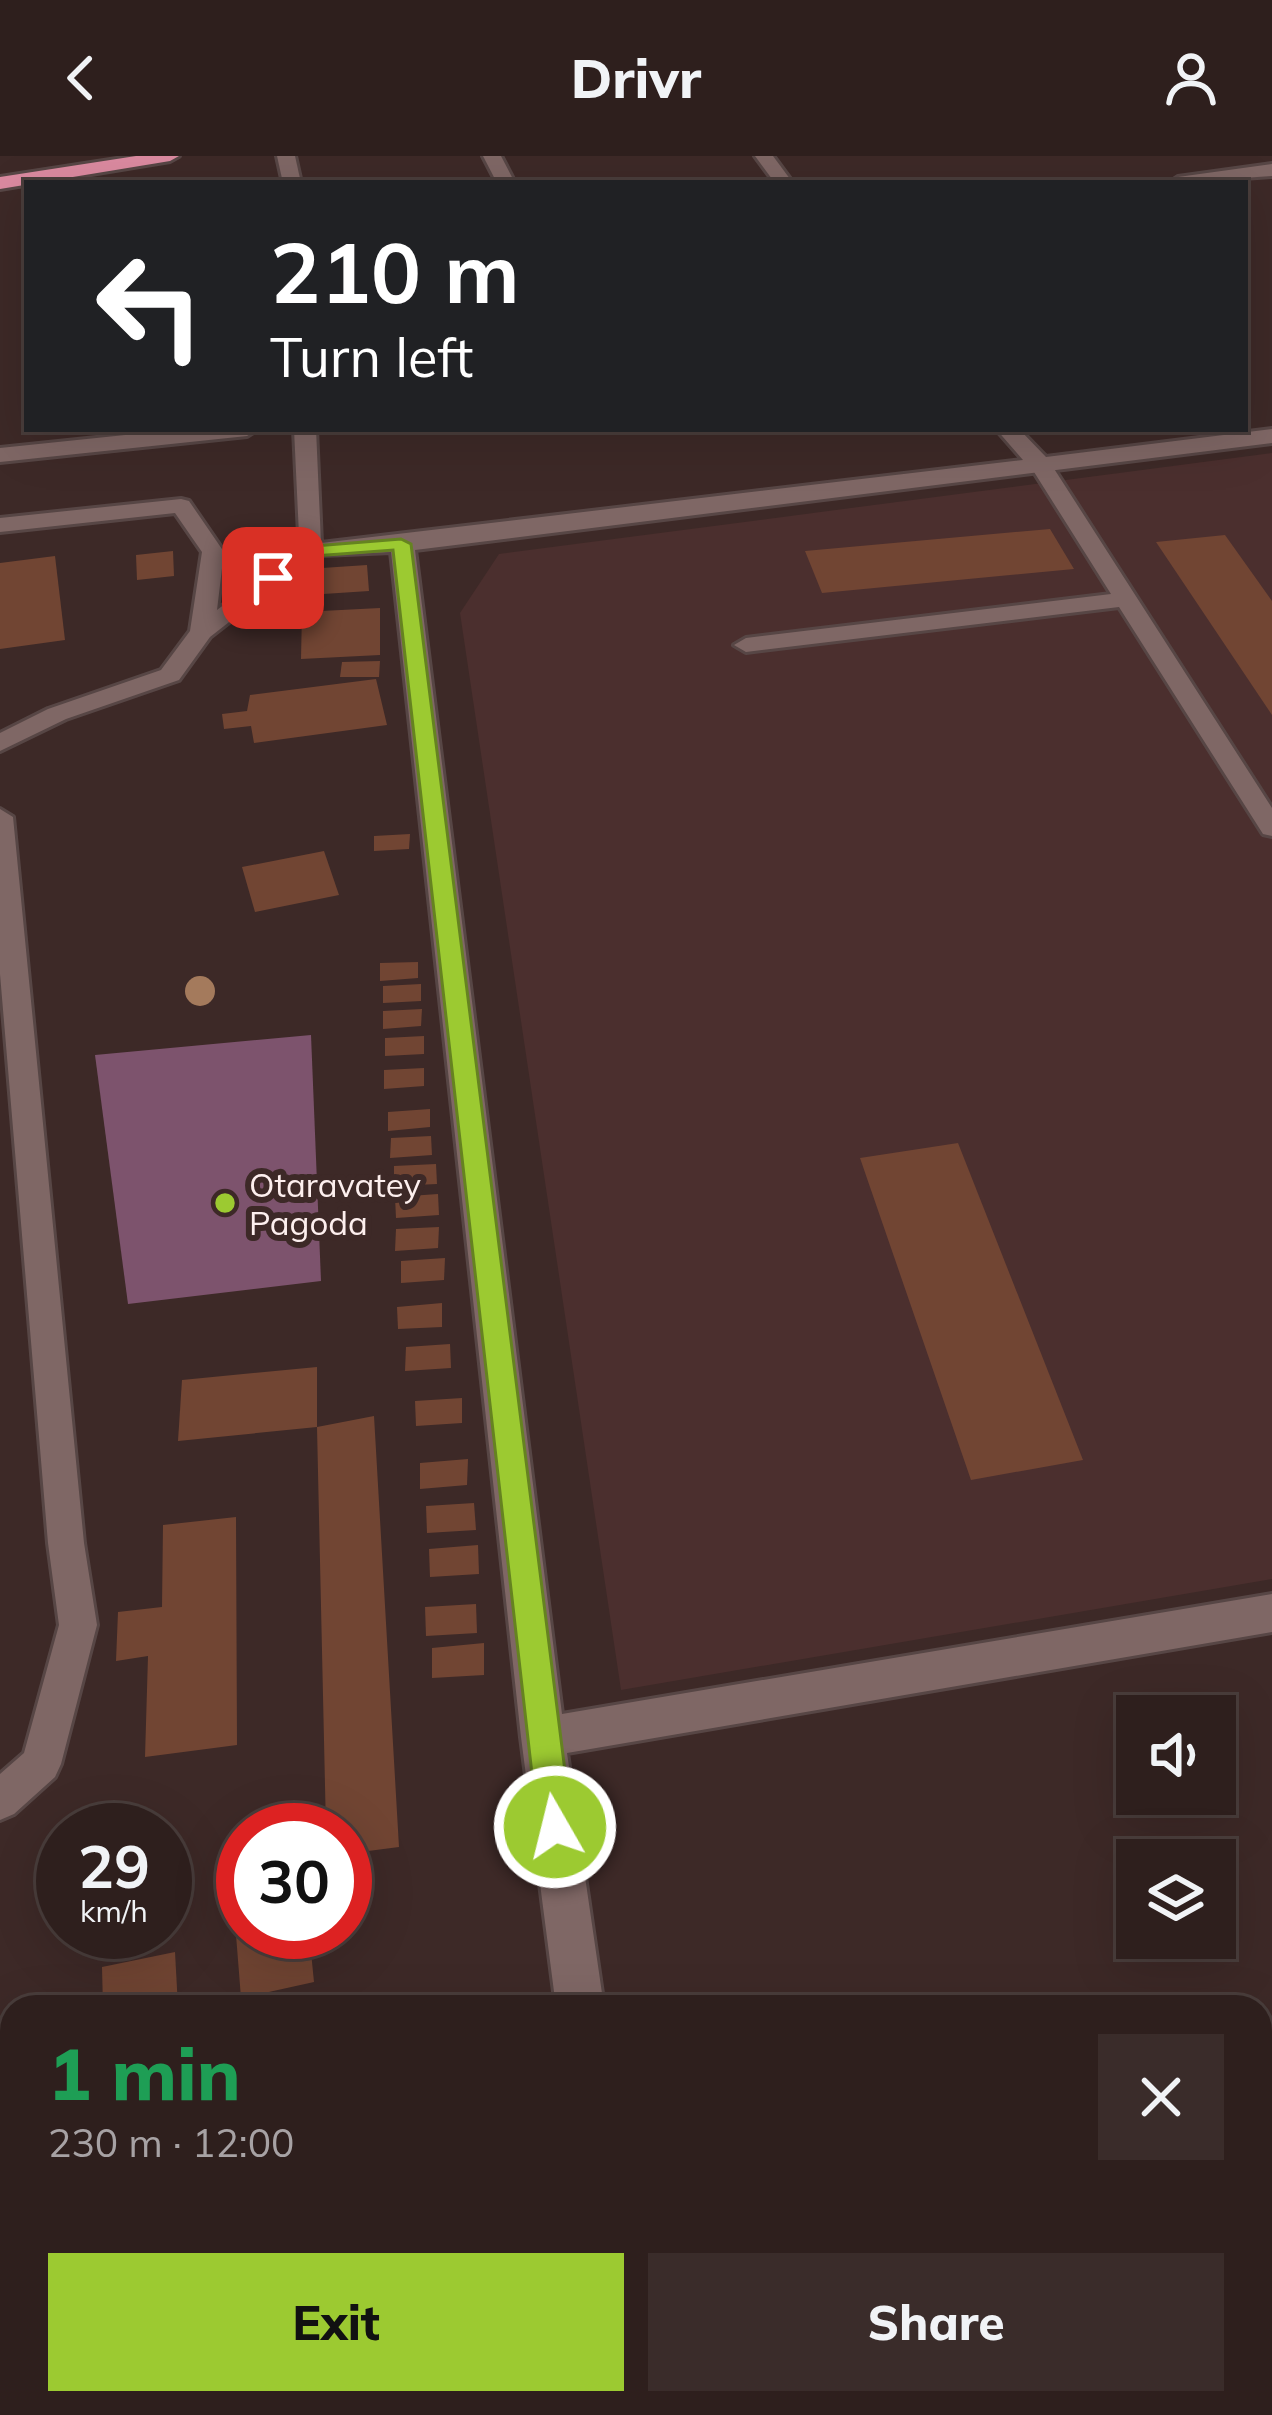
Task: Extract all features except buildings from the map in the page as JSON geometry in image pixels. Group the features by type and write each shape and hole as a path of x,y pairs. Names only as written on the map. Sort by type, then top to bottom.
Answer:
{"highway":[{"path":"0,162 37,156"},
{"path":"0,183 100,161 170,156"}],"street":[{"path":"1200,180 1272,170"},
{"path":"0,455 218,432"},
{"path":"305,432 309,551 401,544 1272,436"},
{"path":"1010,432 1040,464"},
{"path":"401,544 543,1738 578,1995"},
{"path":"543,1738 1272,1613"}],"lane":[{"path":"1040,464 1272,828"},
{"path":"0,525 182,506 213,552 202,632"},
{"path":"0,743 57,714 170,675 202,632 309,551"},
{"path":"746,645 1126,599"},
{"path":"0,817 66,1544 78,1624 41,1764 0,1800"}],"shaded area":[{"path":"1272,453 1272,1579 621,1690 460,613 499,554"},
{"path":"311,1035 321,1281 128,1304 95,1055"}],"place":[{"name":"Otaravatey Pagoda","path":"225,1203"}],"route":[{"path":"273,578 309,551 401,544 555,1827"}]}
